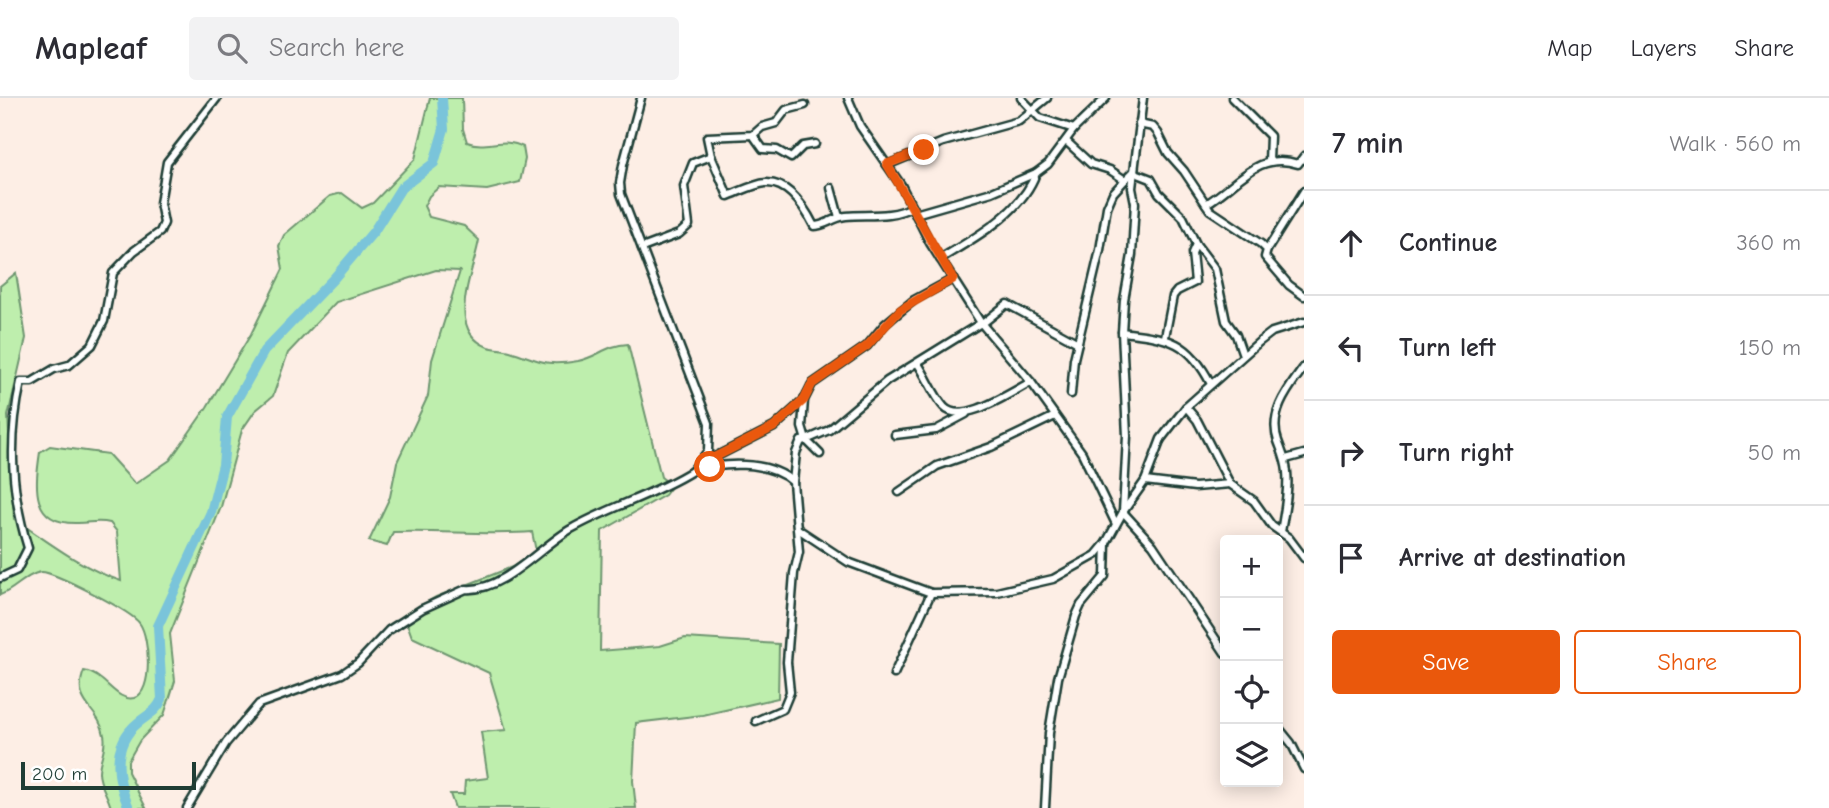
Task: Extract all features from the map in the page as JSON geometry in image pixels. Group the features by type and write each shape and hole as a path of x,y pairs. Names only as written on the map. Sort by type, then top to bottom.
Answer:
{"street":[{"path":"0,578 17,570 29,548 17,510 12,424 21,382 32,382 54,369 69,365 92,345 104,321 113,273 134,251 160,232 164,223 160,203 167,162 217,98"},
{"path":"641,98 620,183 709,423 708,451 692,471"},
{"path":"848,98 860,126 887,164 940,259 981,323 1031,382 1090,468 1116,524"},
{"path":"1021,98 1048,122 1074,129"},
{"path":"887,164 943,142 1019,121 1047,98"},
{"path":"940,259 996,222 1019,199 1036,173 1074,129 1106,98"},
{"path":"1143,98 1133,172 1132,255 1124,300 1122,332 1127,436 1123,512 1153,545 1220,646"},
{"path":"1232,98 1270,136 1269,161"},
{"path":"805,105 786,110 776,123 762,127 753,135 707,137 711,156 728,196 768,182 790,193 805,208 814,226 839,217 902,212 912,207"},
{"path":"1139,124 1153,127 1158,133 1168,153 1210,210 1251,235 1267,250"},
{"path":"753,135 762,149 777,150 791,158 803,146 815,144"},
{"path":"1066,141 1091,164 1125,180"},
{"path":"642,248 679,234 689,225 684,187 688,174 693,163 711,156"},
{"path":"1206,204 1227,192 1244,172 1269,161 1298,164 1304,156"},
{"path":"1071,394 1077,343 1100,250 1107,207 1113,193 1133,172"},
{"path":"1133,172 1151,179 1159,193 1183,217 1196,244 1215,269 1226,321 1236,335 1243,355"},
{"path":"915,214 983,195 1036,173"},
{"path":"831,188 839,217"},
{"path":"1304,191 1265,257 1275,270 1304,296"},
{"path":"1165,337 1173,296 1177,290 1195,282 1192,253 1196,244"},
{"path":"710,467 713,458 774,427 804,400 812,384 867,346 900,310 953,279"},
{"path":"966,414 944,407 916,361 981,323 1007,304 1077,343"},
{"path":"798,529 848,562 931,593 997,592 1053,579 1096,555 1107,543 1123,512 1145,481 1161,439 1186,407 1272,332 1304,322"},
{"path":"1122,332 1165,337 1196,359 1211,384"},
{"path":"756,720 783,709 788,703 787,662 794,573 799,552 793,482 796,453 801,442 830,430 887,381 918,364"},
{"path":"1282,532 1288,476 1286,459 1277,439 1278,412 1284,395 1304,367"},
{"path":"895,435 936,430 1031,382"},
{"path":"804,400 802,428 806,440 820,454"},
{"path":"1186,407 1197,419 1230,484 1254,501 1272,526 1282,532 1304,558"},
{"path":"899,492 937,466 991,447 1055,416"},
{"path":"1286,459 1304,454"},
{"path":"187,808 226,743 259,704 342,674 358,663 389,630 422,609 509,574 570,529 692,471 710,467 755,466 779,472 793,482"},
{"path":"1145,481 1195,486 1230,484"},
{"path":"1045,808 1049,733 1058,678 1081,605 1105,576 1107,543"},
{"path":"894,674 931,593"},
{"path":"1283,733 1304,769"}],"green space":[{"path":"430,98 462,98 463,129 467,142 481,145 516,144 523,147 525,159 520,182 487,190 439,187 429,196 424,206 429,217 464,226 479,240 465,299 467,327 475,339 488,347 549,363 578,361 628,344 661,477 672,486 665,495 602,531 600,651 660,646 685,638 779,644 778,698 703,715 636,723 633,781 636,808 455,808 450,794 464,794 465,781 488,778 481,732 506,730 489,673 412,637 404,615 436,597 512,567 536,551 532,532 393,532 387,546 369,541 390,497 397,462 428,396 432,360 460,271 436,270 336,302 288,353 273,396 255,411 242,430 221,507 170,634 175,681 164,715 140,740 128,761 128,772 146,808 111,808 99,777 104,735 97,718 83,698 81,682 84,671 91,673 122,696 134,698 145,686 148,664 146,640 140,624 134,618 109,602 48,573 36,573 0,595 0,286 16,273 26,338 8,416 14,519 79,562 121,581 117,532 110,523 62,522 51,518 44,510 37,490 40,452 50,446 108,454 135,484 170,460 207,407 251,334 283,269 279,246 284,235 330,196 342,193 362,208 373,203 415,159"}],"waterway":[{"path":"129,808 119,773 120,751 130,731 155,709 162,699 158,626 211,512 223,465 227,417 264,351 335,277 374,231 401,188 434,163 444,129 442,98"}],"route":[{"path":"710,467 713,458 774,427 804,400 812,384 867,346 900,310 953,279 887,164 924,150"}]}
